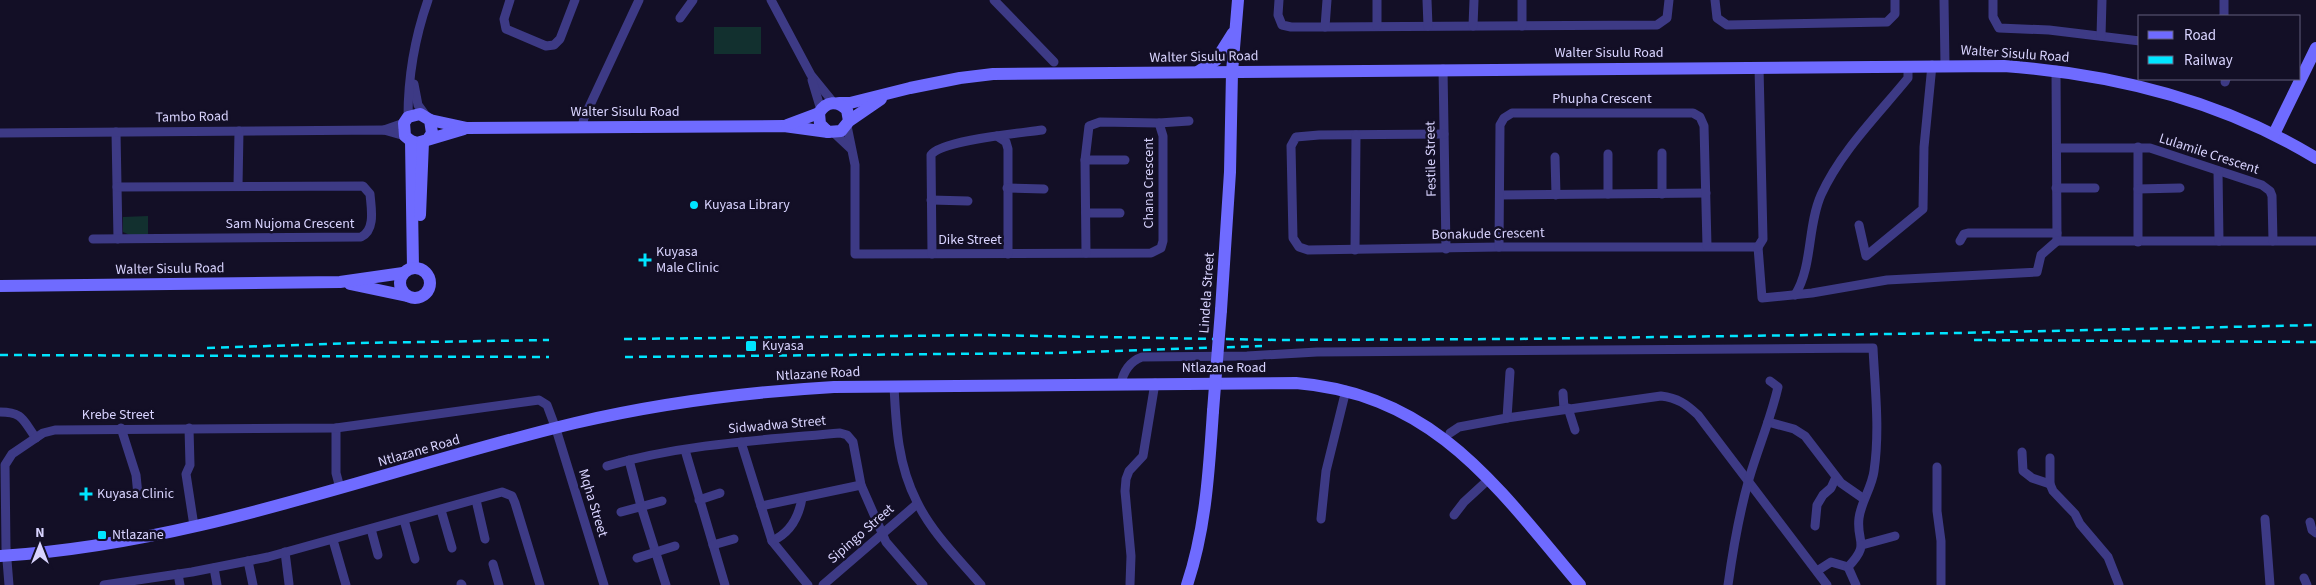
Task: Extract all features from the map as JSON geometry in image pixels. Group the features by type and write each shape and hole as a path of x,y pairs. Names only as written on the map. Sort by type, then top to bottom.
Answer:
{"street":[{"path":"412,270 430,279 428,290 418,298 407,296 403,292 400,282 412,270 413,133 408,97 421,21 428,0"},
{"path":"510,0 504,19 506,29 546,46 554,45 560,39 575,0"},
{"path":"582,128 584,118 638,0"},
{"path":"680,18 693,0"},
{"path":"771,0 811,75 836,103 847,110 850,148"},
{"path":"994,0 1054,62"},
{"name":"Lindela Street","path":"1188,585 1199,543 1207,498 1230,172 1232,72 1238,0"},
{"path":"1279,0 1278,15 1282,24 1291,27 1657,25 1667,18 1669,0"},
{"path":"1325,27 1327,0"},
{"path":"1377,0 1377,26"},
{"path":"1427,0 1428,26"},
{"path":"1474,0 1474,26"},
{"path":"1522,0 1522,26"},
{"path":"1715,0 1717,18 1727,25 1887,22 1895,14 1895,0"},
{"path":"1859,225 1866,256 1923,209 1924,147 1938,65 1944,0"},
{"path":"1993,0 1993,17 1999,28 2050,30 2138,41"},
{"path":"2102,0 2102,36"},
{"path":"2224,0 2224,15"},
{"path":"1196,72 1216,60 1235,28"},
{"path":"2301,79 2316,48"},
{"name":"Walter Sisulu Road","path":"836,103 888,95 910,88 960,78 993,74 1938,65 2056,70 2148,87 2192,101 2274,134 2316,158"},
{"path":"1795,295 1803,282 1810,235 1821,196 1859,136 1908,78 1908,66"},
{"path":"1759,67 1763,239 1758,247 1762,298 1795,295 1887,280 2037,272 2041,255 2057,237 2056,70"},
{"name":"Festile Street","path":"1444,69 1446,249"},
{"path":"412,71 415,97 418,106 428,118 432,133 413,133"},
{"path":"811,75 820,111 820,124 850,148"},
{"path":"2274,134 2300,80"},
{"name":"Walter Sisulu Road","path":"848,123 888,95"},
{"path":"820,111 825,105 836,103"},
{"name":"Walter Sisulu Road","path":"784,126 820,111"},
{"name":"Phupha Crescent","path":"1499,247 1500,125 1504,118 1512,113 1693,113 1700,117 1704,126 1707,246"},
{"name":"Walter Sisulu Road","path":"467,128 414,114 413,133 467,128 784,126 831,133"},
{"name":"Chana Crescent","path":"1159,123 1163,136 1163,241 1161,248 1151,253 1086,253 1085,160 1089,126 1100,122 1159,123 1189,121"},
{"path":"831,133 841,131 848,123"},
{"name":"Tambo Road","path":"0,133 384,130 413,133"},
{"path":"932,254 931,200 932,156 934,151 948,146 997,136 1042,130"},
{"path":"238,186 239,131"},
{"path":"116,132 118,239"},
{"name":"Bonakude Crescent","path":"1444,134 1300,135 1291,146 1293,238 1302,249 1308,250 1499,247 1758,247"},
{"path":"1355,250 1356,135"},
{"path":"997,136 1006,142 1008,149 1008,254"},
{"path":"2138,147 2138,242"},
{"name":"Dike Street","path":"850,148 855,165 855,254 1086,253"},
{"name":"Lulamile Crescent","path":"2056,148 2150,148 2262,185 2270,191 2272,196 2273,241"},
{"path":"1662,153 1662,194"},
{"path":"1608,154 1608,194"},
{"path":"1555,157 1556,195"},
{"name":"Chana Crescent","path":"1085,160 1125,160"},
{"path":"2218,171 2219,242"},
{"name":"Sam Nujoma Crescent","path":"93,240 361,237 366,234 371,226 370,194 363,186 117,187"},
{"path":"1007,188 1044,189"},
{"path":"2056,188 2095,188"},
{"path":"2138,189 2180,188"},
{"path":"1500,195 1706,193"},
{"path":"931,200 968,201"},
{"path":"1086,213 1120,213"},
{"path":"1960,241 1964,234 1968,233 2138,242 2316,241"},
{"name":"Walter Sisulu Road","path":"0,286 340,282 412,270"},
{"name":"Walter Sisulu Road","path":"340,282 407,296"},
{"path":"1121,384 1122,376 1128,366 1134,359 1142,357 1247,356 1317,352 1873,348 1878,416 1874,472 1859,520 1862,546 1856,558 1848,567"},
{"path":"1507,418 1510,372"},
{"path":"1728,585 1736,531 1748,481 1778,387 1770,381"},
{"path":"1130,584 1131,556 1125,490 1126,479 1129,471 1143,456 1155,383"},
{"name":"Ntlazane Road","path":"3,556 136,540 262,511 556,428 630,412 705,399 804,388 1296,383 1346,390 1398,409 1430,427 1458,448 1489,479 1580,585"},
{"path":"894,386 899,451 917,504 931,525 981,585"},
{"path":"1320,518 1326,471 1346,390"},
{"path":"1563,393 1566,409 1575,430"},
{"path":"1450,433 1458,427 1507,418 1661,396 1675,398 1698,415 1827,585"},
{"name":"Krebe Street","path":"3,556 2,492 6,461 12,454 36,438 55,430 121,428 336,428 539,400 546,404 556,428"},
{"path":"0,412 12,412 20,416 36,438"},
{"path":"1768,422 1794,429 1806,436 1836,478 1864,499"},
{"path":"121,428 136,475 138,495"},
{"path":"190,428 190,465 186,474 194,526"},
{"path":"336,428 336,473 340,488"},
{"name":"Mqha Street","path":"556,428 604,585"},
{"name":"Sidwadwa Street","path":"607,466 629,460 741,442 840,433 847,435 853,442 861,485 886,542 919,583"},
{"path":"741,442 772,542 808,585"},
{"path":"685,450 725,585"},
{"path":"2022,452 2023,471 2032,478 2050,484"},
{"path":"2050,458 2050,484 2058,497 2075,514 2080,524 2108,557 2119,585"},
{"path":"629,460 641,506 666,585"},
{"path":"1936,468 1937,511 1941,541 1941,585"},
{"path":"1816,526 1817,506 1836,478"},
{"path":"1454,515 1464,502 1489,479"},
{"path":"761,506 861,485"},
{"path":"104,585 142,582 248,561 333,540 502,492 512,496 540,585"},
{"path":"699,500 720,493"},
{"path":"772,542 781,536 797,518 802,498"},
{"path":"476,500 485,539"},
{"path":"621,512 662,500"},
{"name":"Sipingo Street","path":"823,585 917,504"},
{"path":"441,510 452,548"},
{"path":"2265,519 2270,585"},
{"path":"404,520 415,559"},
{"path":"2310,522 2312,530 2316,533"},
{"path":"371,529 378,555"},
{"path":"1862,546 1895,536"},
{"path":"713,545 734,539"},
{"path":"333,540 346,585"},
{"path":"637,558 675,546"},
{"path":"285,552 289,584"},
{"path":"3,556 8,585"},
{"path":"248,561 253,585"},
{"path":"1817,571 1831,562 1848,567 1856,585"},
{"path":"493,564 500,585"},
{"path":"214,568 217,585"},
{"path":"178,574 180,585"}],"green space":[{"path":"714,27 761,27 761,54 714,54"},
{"path":"148,216 148,235 132,236 123,232 123,217"}],"railway":[{"path":"624,339 984,335 1278,340 1515,339 1959,333 2316,325"},
{"path":"207,348 549,340"},
{"path":"1974,340 2316,342"},
{"path":"625,357 1053,353 1262,346"},
{"path":"0,355 549,357"}],"place":[{"name":"Kuyasa Library","path":"694,205"},
{"name":"Kuyasa Male Clinic","path":"645,260"},
{"name":"Kuyasa","path":"751,346"},
{"name":"Kuyasa Clinic","path":"86,494"},
{"name":"Ntlazane","path":"102,535"}]}
